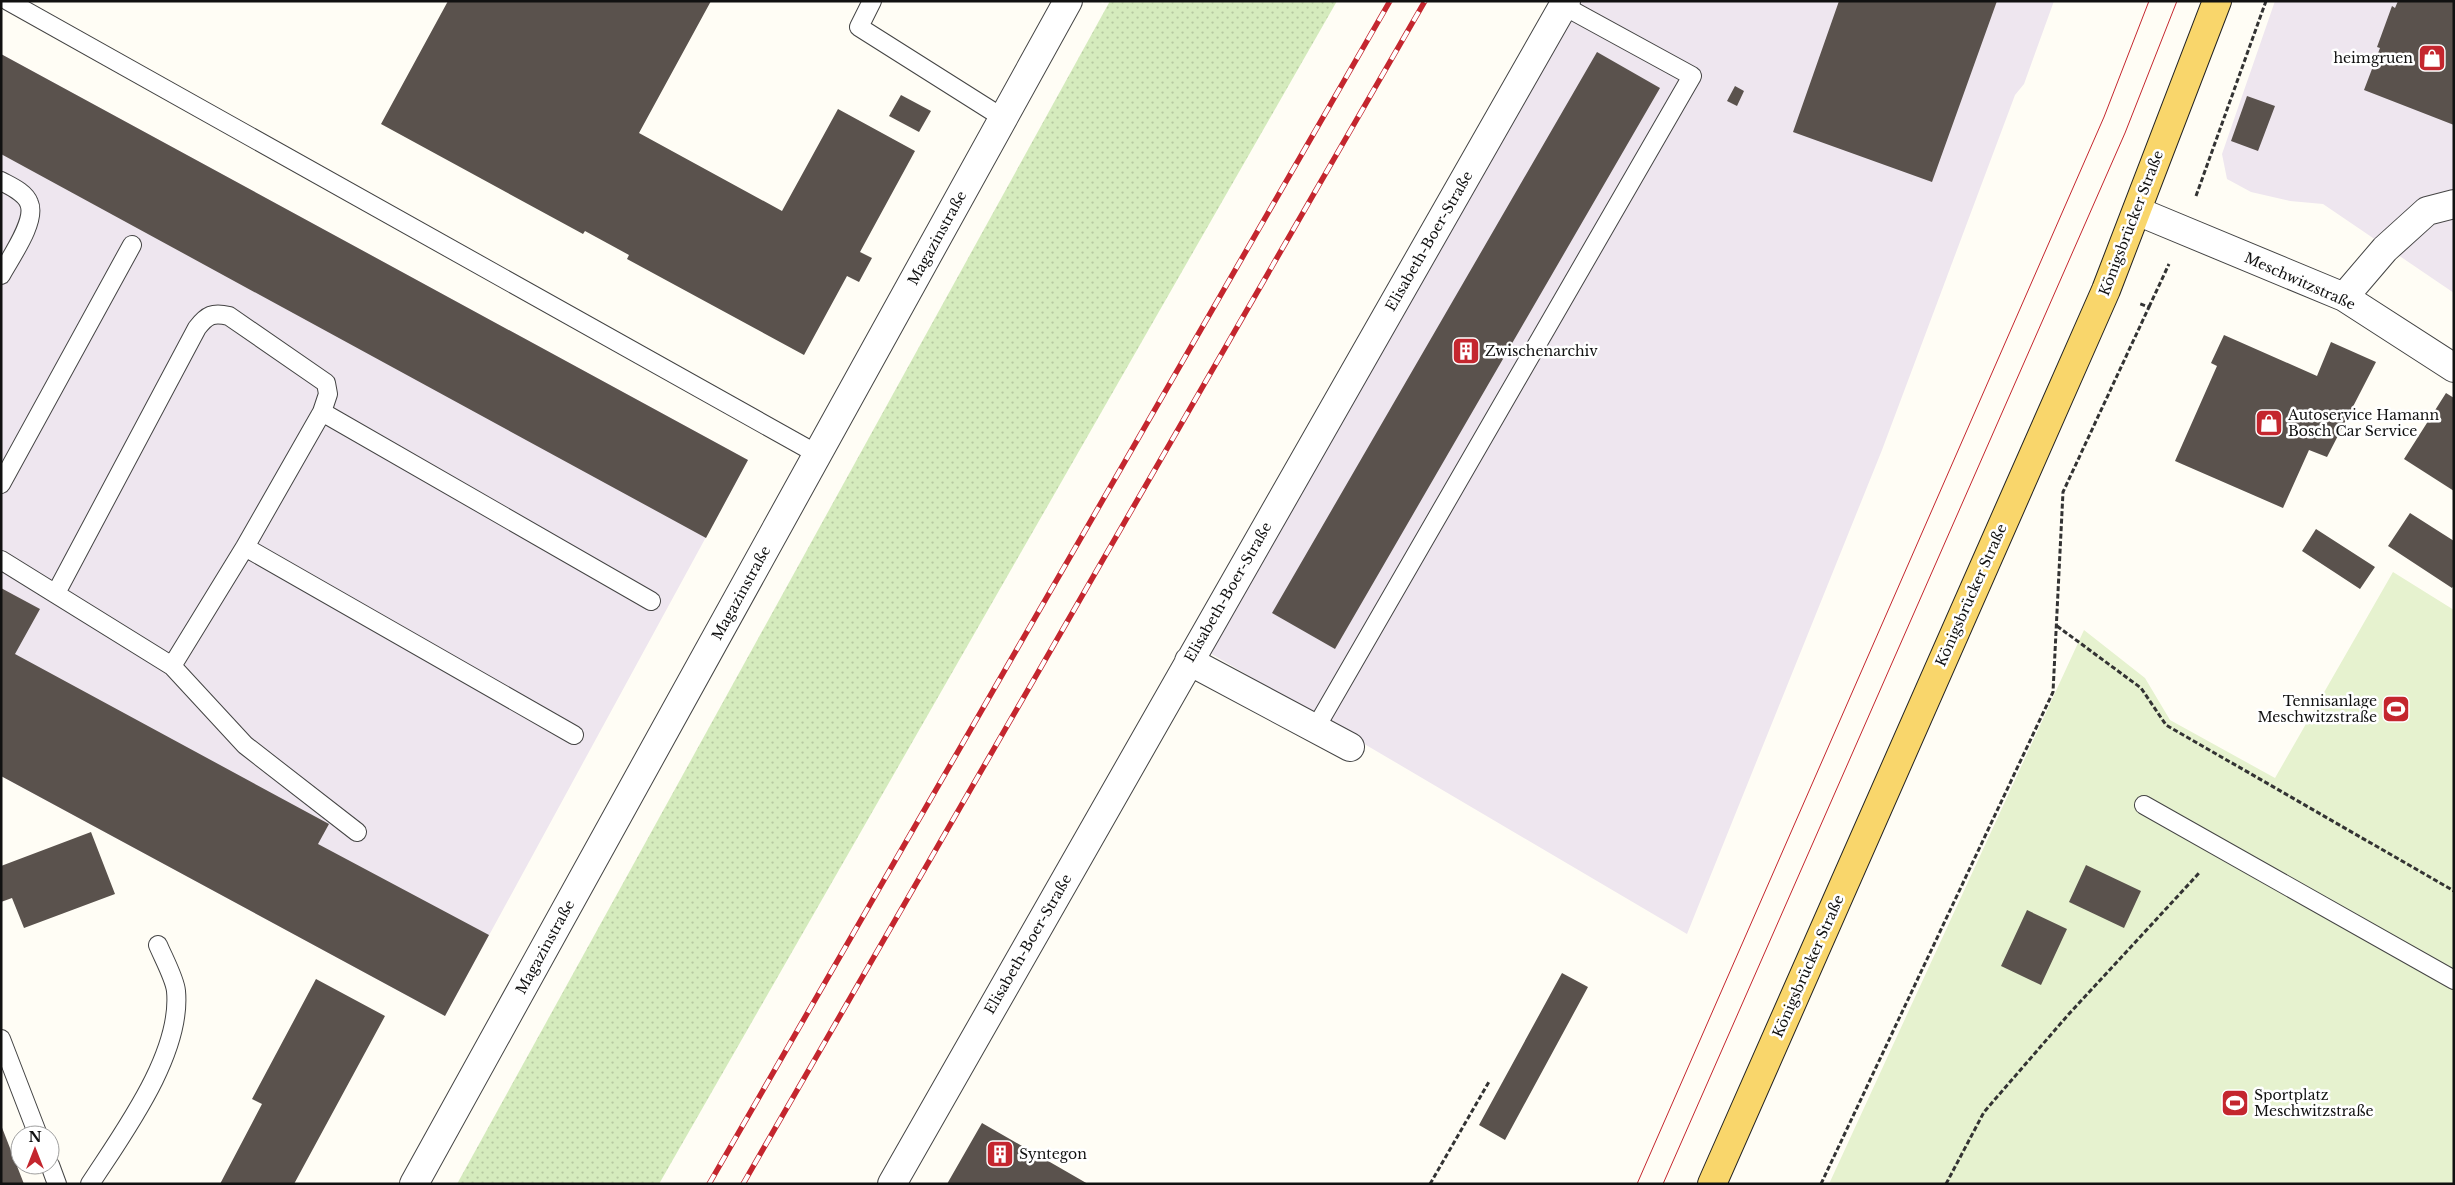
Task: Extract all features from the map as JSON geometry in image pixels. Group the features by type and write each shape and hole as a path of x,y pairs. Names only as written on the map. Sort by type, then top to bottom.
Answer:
{"main road":[{"name":"Königsbrücker Straße","path":"1712,1184 2106,290 2217,1"}],"street":[{"name":"Magazinstraße","path":"414,1184 1068,1"},
{"name":"Elisabeth-Boer-Straße","path":"892,1184 1565,3"},
{"path":"2344,297 2385,249 2427,211 2454,204"},
{"name":"Meschwitzstraße","path":"2137,211 2344,297 2454,368"},
{"path":"1189,661 1350,747"}],"lane":[{"path":"8,1 817,454"},
{"path":"872,1 859,27 1003,118"},
{"path":"1315,729 1692,76 1565,3"},
{"path":"1,181 19,192 29,201 32,215 1,275"},
{"path":"1,484 132,245"},
{"path":"56,592 206,316 216,313 229,316 326,383 328,394 322,412 245,547 172,666"},
{"path":"322,412 651,601"},
{"path":"245,547 574,735"},
{"path":"1,560 56,592 172,666 244,745 357,832"},
{"path":"2144,805 2454,980"},
{"path":"90,1184 149,1092 173,1029 176,990 158,945"},
{"path":"1,1038 34,1125"}],"path":[{"path":"1821,1184 2053,692 2063,492 2184,231 2266,1"},
{"path":"2106,290 2149,307"},
{"path":"2056,626 2141,688 2166,725 2454,891"},
{"path":"1946,1184 1984,1112 2068,1015 2222,849"},
{"path":"1430,1184 1490,1080"}],"shaded area":[{"path":"1556,1 2054,1 2024,84 2015,95 1882,450 1687,934 1198,646"},
{"path":"2275,1 2454,1 2454,293 2323,204 2290,201 2251,192 2227,179 2222,154"},
{"path":"1,54 748,460 445,1016 1,776"}],"green space":[{"path":"1110,1 1337,1 659,1184 457,1184"},
{"path":"2393,572 2454,610 2454,1184 1829,1184 2084,630 2145,678 2170,720 2275,778"}],"building":[{"path":"448,1 711,1 639,133 782,211 838,109 915,151 860,252 872,258 859,282 847,276 804,355 627,259 629,255 585,231 583,234 381,124"},
{"path":"1839,1 1997,1 1932,182 1793,132"},
{"path":"2398,1 2454,1 2454,125 2364,90 2380,48 2377,47 2392,6 2395,8"},
{"name":"Zwischenarchiv","path":"1597,52 1660,88 1335,649 1272,613"},
{"path":"1,54 748,460 706,538 1,154"},
{"path":"1735,86 1744,91 1737,106 1727,101"},
{"path":"901,95 931,111 919,132 889,116"},
{"path":"2247,96 2275,106 2258,151 2231,141"},
{"name":"Autoservice Hamann Bosch Car Service","path":"2224,335 2317,376 2331,342 2376,362 2327,457 2309,450 2283,508 2175,461 2217,366 2211,363"},
{"path":"2446,393 2454,398 2454,491 2404,459"},
{"path":"2410,513 2454,541 2454,585 2452,588 2388,546"},
{"path":"2316,529 2375,567 2360,589 2302,551"},
{"path":"1,588 40,609 15,654 329,824 318,844 489,935 445,1016 1,776"},
{"path":"91,832 115,894 24,928 12,898 1,902 1,866"},
{"path":"2086,865 2141,891 2124,928 2069,902"},
{"path":"2027,910 2067,929 2041,985 2001,966"},
{"path":"1562,973 1588,987 1505,1140 1479,1125"},
{"path":"316,979 385,1016 294,1184 220,1184 262,1104 252,1099"},
{"name":"Syntegon","path":"982,1123 1088,1184 947,1184"},
{"path":"1,1125 10,1148 10,1175 20,1175 24,1184 1,1184"}],"tram line":[{"path":"1637,1184 2104,117 2149,1"},
{"path":"1663,1184 2125,133 2177,1"}],"railway":[{"path":"709,1184 1390,1"},
{"path":"743,1184 1425,1"}],"place":[{"name":"heimgruen","path":"2432,58"},
{"name":"Zwischenarchiv","path":"1466,351"},
{"name":"Autoservice Hamann Bosch Car Service","path":"2269,423"},
{"name":"Tennisanlage Meschwitzstraße","path":"2396,709"},
{"name":"Sportplatz Meschwitzstraße","path":"2235,1103"},
{"name":"Syntegon","path":"1000,1154"}]}
